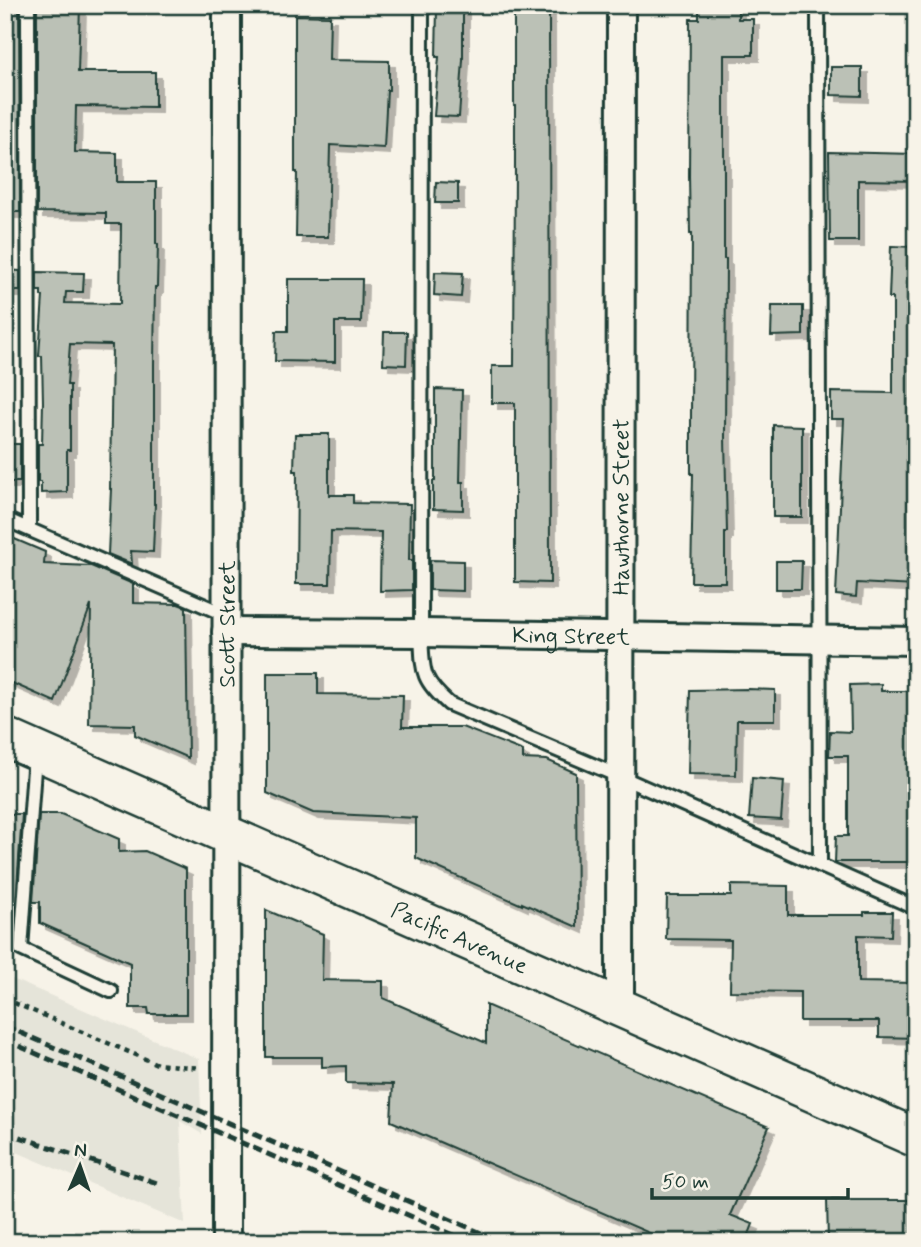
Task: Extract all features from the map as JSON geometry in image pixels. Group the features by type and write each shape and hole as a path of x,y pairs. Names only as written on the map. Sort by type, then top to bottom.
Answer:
{"street":[{"name":"Scott Street","path":"226,1242 227,5"},
{"name":"Hawthorne Street","path":"620,1009 621,5"},
{"name":"King Street","path":"226,624 421,633 916,641"},
{"name":"Pacific Avenue","path":"20,744 916,1138"}],"lane":[{"path":"28,5 29,528"},
{"path":"422,5 421,633 423,668 427,681 449,704 916,908"},
{"path":"818,5 820,865"},
{"path":"5,519 29,528 226,624"},
{"path":"20,744 21,949 111,990"}],"path":[{"path":"5,999 158,1065 226,1070"}],"shaded area":[{"path":"5,976 199,1059 202,1134 180,1121 185,1224 5,1147"}],"building":[{"path":"5,5 19,5 20,212 5,212"},
{"path":"37,5 80,5 78,72 155,72 155,107 76,106 75,152 117,153 117,182 156,182 158,244 155,287 153,552 131,551 132,564 108,554 112,345 70,344 67,385 70,385 70,450 67,450 67,492 41,493 41,482 38,482 38,444 42,444 42,356 39,356 43,296 41,291 37,291 37,272 84,273 83,292 66,292 65,303 120,304 121,224 106,224 106,213 37,212"},
{"path":"699,6 738,6 738,19 753,19 753,55 724,55 725,582 691,582 693,474 690,19 699,19"},
{"path":"437,7 463,8 459,117 434,116 439,57 436,57"},
{"path":"514,9 549,9 550,583 515,582 515,403 492,403 492,366 514,366"},
{"path":"295,15 330,16 329,60 389,61 384,148 330,145 328,237 296,237"},
{"path":"831,67 862,67 862,96 831,95"},
{"path":"829,152 916,154 916,181 858,180 858,241 830,241"},
{"path":"436,182 458,183 458,203 435,203"},
{"path":"891,246 916,247 916,586 857,583 856,597 836,595 844,419 831,419 831,392 893,393 893,298 889,298"},
{"path":"5,270 20,271 20,291 5,291"},
{"path":"435,272 463,273 461,297 434,295"},
{"path":"288,279 362,279 361,322 335,322 335,362 275,361 276,331 288,331"},
{"path":"772,306 803,306 803,335 771,336"},
{"path":"384,332 407,332 406,365 383,364"},
{"path":"435,389 462,390 460,482 463,482 463,510 433,509"},
{"path":"773,425 802,426 802,517 773,517"},
{"path":"295,434 329,434 329,495 353,495 353,503 410,504 409,560 412,560 412,590 380,591 381,532 331,531 330,584 296,584"},
{"path":"5,444 20,444 20,482 5,482"},
{"path":"5,535 45,552 44,564 91,566 133,584 133,603 178,604 186,607 188,758 135,735 135,725 89,724 91,605 55,702 5,680"},
{"path":"430,560 463,561 463,591 430,590"},
{"path":"776,561 802,561 801,589 776,589"},
{"path":"267,673 318,673 318,694 403,695 402,727 462,727 523,751 523,759 547,760 576,773 577,927 416,858 416,818 313,813 267,793"},
{"path":"881,684 881,691 916,691 916,862 835,862 836,836 848,836 848,756 829,756 830,731 851,732 850,685"},
{"path":"690,690 775,690 775,720 737,720 736,775 688,774"},
{"path":"752,778 784,781 781,820 749,818"},
{"path":"5,814 22,814 16,902 5,903"},
{"path":"39,814 61,814 119,839 119,852 145,851 186,869 186,1014 149,1014 148,1008 130,1008 130,963 40,923 40,902 33,902"},
{"path":"731,885 788,886 788,915 864,915 864,912 892,912 891,936 858,935 858,982 916,983 916,1038 879,1037 879,1021 800,1021 800,992 730,991 731,940 666,939 667,896 731,896"},
{"path":"266,910 323,934 322,980 383,981 383,998 486,1043 486,1005 769,1127 730,1215 753,1224 746,1242 670,1242 391,1121 393,1084 346,1083 346,1066 322,1067 322,1057 266,1057"},
{"path":"827,1200 916,1200 916,1242 828,1242"}],"railway":[{"path":"5,1026 502,1242"},
{"path":"5,1040 470,1242"},
{"path":"5,1132 160,1184"}]}
